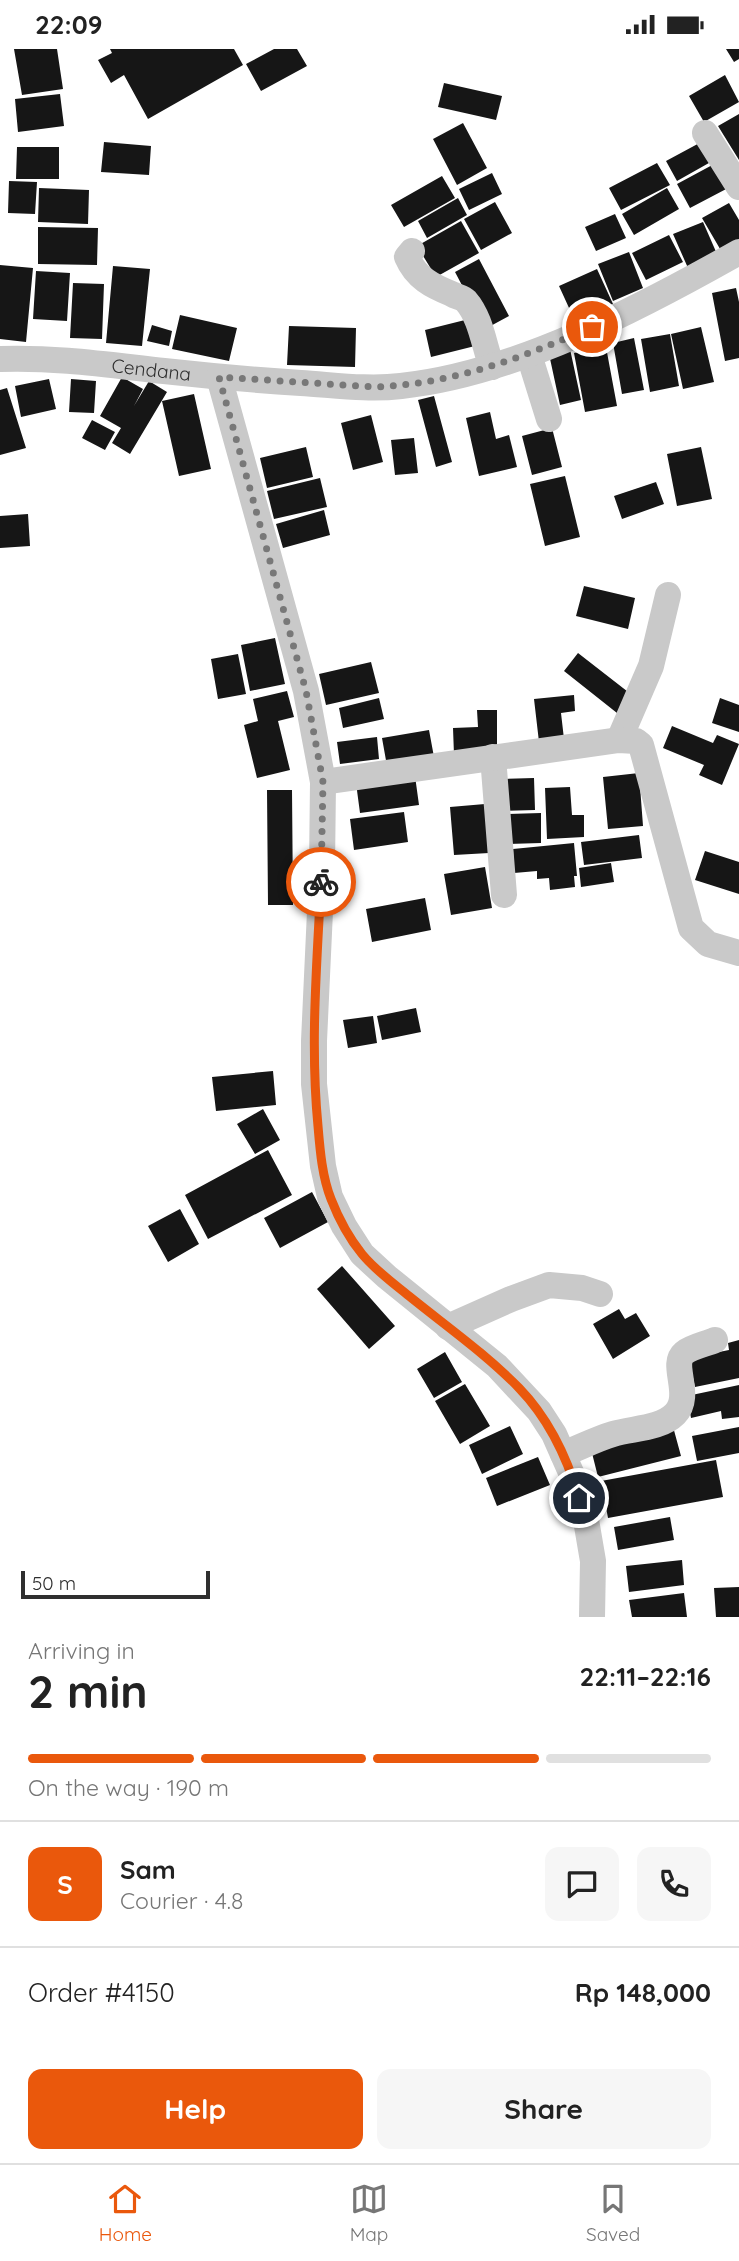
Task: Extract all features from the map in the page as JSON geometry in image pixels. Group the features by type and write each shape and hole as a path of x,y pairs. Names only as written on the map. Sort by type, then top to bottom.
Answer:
{"street":[{"path":"705,133 739,187"},
{"path":"412,251 407,257 419,277 464,298 479,324 492,367"},
{"name":"Cendana","path":"0,359 61,360 219,377 375,387 426,382 492,367 529,355 613,318 739,253"},
{"path":"529,355 549,419"},
{"path":"219,377 306,691 323,782 314,1084 323,1166 330,1197 362,1254 497,1366 520,1389 554,1434 573,1477 586,1520 593,1561 592,1617"},
{"path":"619,740 651,666 668,595"},
{"path":"323,782 619,740 636,741 641,745 691,928 708,944 739,953"},
{"path":"493,757 504,895"},
{"path":"448,1327 549,1285 582,1288 600,1294"},
{"path":"563,1454 612,1434 664,1422 674,1415 681,1406 684,1389 678,1363 684,1353 715,1340"}],"building":[{"path":"14,49 57,49 63,89 22,95"},
{"path":"110,49 234,49 243,65 148,119 124,75 111,83 98,60 112,53"},
{"path":"274,49 297,49 307,66 261,91 246,64"},
{"path":"726,49 739,49 739,59 734,62"},
{"path":"725,75 739,102 704,122 689,96"},
{"path":"444,83 502,96 496,120 438,107"},
{"path":"60,94 64,126 18,132 15,99"},
{"path":"739,114 739,160 718,126"},
{"path":"463,123 487,168 457,185 433,139"},
{"path":"705,140 716,159 677,181 666,161"},
{"path":"104,142 151,146 149,175 101,172"},
{"path":"17,147 59,147 59,179 16,179"},
{"path":"657,163 670,185 621,210 609,188"},
{"path":"716,163 730,187 690,208 677,184"},
{"path":"492,173 502,194 469,210 459,189"},
{"path":"442,176 455,198 404,227 391,205"},
{"path":"9,181 37,182 35,214 8,213"},
{"path":"39,188 89,190 88,224 38,222"},
{"path":"667,188 679,209 634,235 622,214"},
{"path":"458,198 467,215 427,238 418,221"},
{"path":"495,202 512,233 481,250 464,219"},
{"path":"729,203 739,220 739,245 723,254 702,218"},
{"path":"615,214 626,238 596,251 585,227"},
{"path":"461,221 479,253 436,277 417,246"},
{"path":"703,222 717,254 688,268 673,234"},
{"path":"38,227 98,228 97,265 38,264"},
{"path":"669,235 683,262 646,280 632,253"},
{"path":"629,252 643,288 613,301 598,264"},
{"path":"479,259 509,316 485,329 455,272"},
{"path":"0,265 33,268 26,342 0,339"},
{"path":"113,266 150,269 142,346 106,343"},
{"path":"597,269 613,304 575,321 559,286"},
{"path":"36,271 70,273 67,321 33,319"},
{"path":"73,283 104,284 102,339 70,338"},
{"path":"736,288 739,302 739,358 725,361 712,293"},
{"path":"180,315 237,328 229,361 172,349"},
{"path":"473,318 479,345 431,357 425,330"},
{"path":"152,325 172,331 169,346 147,341"},
{"path":"289,326 356,328 355,367 287,365"},
{"path":"701,327 714,382 683,389 671,334"},
{"path":"670,334 679,386 650,392 641,339"},
{"path":"634,338 644,390 622,394 613,343"},
{"path":"606,347 617,406 585,412 574,353"},
{"path":"570,349 581,400 560,405 549,354"},
{"path":"122,377 143,389 134,406 149,381 167,392 130,454 112,443 121,428 100,416"},
{"path":"49,379 56,409 21,417 15,386"},
{"path":"71,379 96,381 94,413 69,412"},
{"path":"7,388 26,448 0,455 0,390"},
{"path":"194,394 211,469 179,476 162,401"},
{"path":"434,396 452,462 436,467 418,400"},
{"path":"490,412 496,439 509,435 517,467 479,476 466,418"},
{"path":"371,415 383,462 353,470 341,423"},
{"path":"92,420 115,432 105,450 82,438"},
{"path":"552,428 562,467 532,475 522,436"},
{"path":"414,438 418,473 395,475 391,440"},
{"path":"306,447 313,477 267,488 260,458"},
{"path":"701,447 712,499 677,506 667,454"},
{"path":"565,476 580,537 545,546 530,484"},
{"path":"320,478 327,507 274,519 267,491"},
{"path":"656,482 664,504 622,519 614,496"},
{"path":"324,510 330,535 283,548 276,524"},
{"path":"28,514 30,546 0,548 0,516"},
{"path":"584,586 635,598 628,629 576,616"},
{"path":"275,638 285,684 250,691 241,645"},
{"path":"578,653 632,695 617,713 564,671"},
{"path":"238,654 246,694 218,699 211,659"},
{"path":"371,662 379,693 326,705 319,674"},
{"path":"287,691 294,717 278,721 290,770 257,778 244,725 258,721 253,699"},
{"path":"574,695 575,711 561,713 564,739 539,742 534,699"},
{"path":"379,698 384,719 343,728 339,708"},
{"path":"720,698 739,705 739,732 712,723"},
{"path":"477,710 497,710 497,753 454,755 453,728 478,727"},
{"path":"672,726 713,743 717,735 739,744 722,785 699,775 704,765 663,748"},
{"path":"429,730 434,757 387,766 382,738"},
{"path":"377,737 379,759 340,764 337,742"},
{"path":"639,773 643,826 608,829 603,777"},
{"path":"415,776 419,805 360,813 356,783"},
{"path":"534,778 535,810 502,811 501,779"},
{"path":"570,787 572,815 584,815 584,837 547,839 545,788"},
{"path":"267,790 292,790 293,905 268,905"},
{"path":"485,804 489,853 454,855 450,807"},
{"path":"404,812 408,842 354,850 350,819"},
{"path":"541,813 541,843 504,844 504,814"},
{"path":"639,835 642,858 584,865 581,842"},
{"path":"574,843 577,876 574,876 575,887 550,890 549,878 537,879 537,871 514,873 513,849"},
{"path":"705,851 739,862 739,894 695,880"},
{"path":"611,863 614,882 581,887 579,868"},
{"path":"485,867 492,908 451,915 444,874"},
{"path":"425,898 431,930 372,942 366,909"},
{"path":"416,1008 421,1032 382,1040 377,1016"},
{"path":"373,1016 377,1043 348,1048 343,1020"},
{"path":"273,1071 276,1105 216,1111 212,1077"},
{"path":"263,1109 280,1140 255,1154 237,1124"},
{"path":"268,1150 292,1195 208,1239 185,1195"},
{"path":"312,1192 328,1222 280,1248 264,1218"},
{"path":"180,1209 199,1244 168,1262 148,1226"},
{"path":"342,1266 395,1326 369,1349 317,1289"},
{"path":"619,1309 625,1319 636,1313 650,1336 613,1359 593,1324"},
{"path":"739,1340 739,1378 695,1387 689,1358 729,1350 728,1343"},
{"path":"445,1352 462,1382 434,1398 417,1369"},
{"path":"465,1384 490,1426 460,1444 435,1401"},
{"path":"739,1385 739,1417 722,1419 721,1411 691,1418 687,1396"},
{"path":"672,1423 681,1456 598,1477 590,1445"},
{"path":"510,1426 523,1454 482,1474 469,1445"},
{"path":"739,1427 739,1453 697,1461 692,1436"},
{"path":"538,1457 550,1485 497,1506 486,1478"},
{"path":"716,1460 723,1497 608,1518 601,1481"},
{"path":"670,1517 674,1540 618,1550 614,1527"},
{"path":"682,1560 684,1585 629,1592 626,1566"},
{"path":"739,1587 739,1617 716,1617 714,1588"},
{"path":"684,1593 687,1617 632,1617 629,1600"}],"way so far":[{"path":"321,882 323,782 306,691 219,377 327,385 401,386 478,371 529,355 592,327"}],"route":[{"path":"321,882 314,1084 323,1166 330,1197 362,1254 497,1366 539,1411 554,1434 579,1498"}]}
